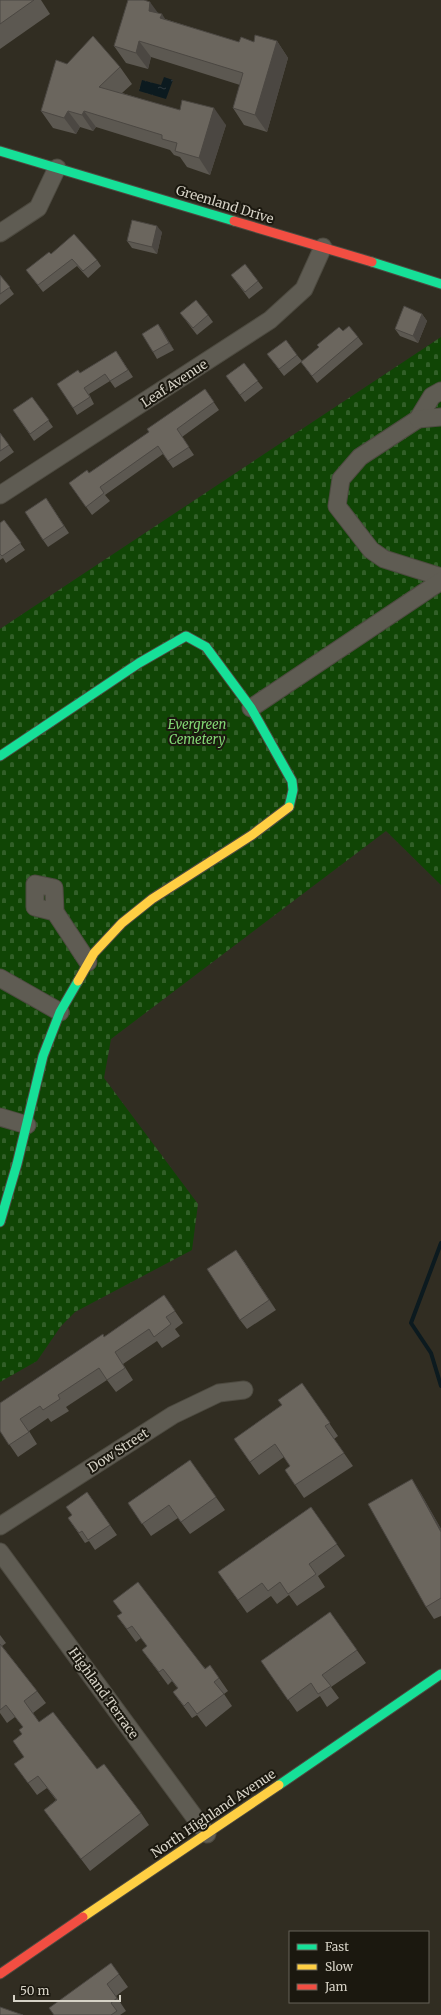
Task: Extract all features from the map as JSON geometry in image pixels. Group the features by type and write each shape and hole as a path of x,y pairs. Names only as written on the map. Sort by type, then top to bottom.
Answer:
{"street":[{"name":"Greenland Drive","path":"0,152 323,247 441,284"},
{"path":"0,233 38,208 57,168"},
{"name":"Leaf Avenue","path":"0,496 270,320 304,289 323,247"},
{"path":"441,391 432,396 418,419 360,457 341,479 337,506 371,550 384,559 441,578"},
{"path":"418,419 441,417"},
{"path":"251,708 441,581"},
{"path":"0,756 139,663 186,636 206,647 251,708 292,781 293,790 290,806 252,835 208,862 146,904 122,923 94,952 60,1012 43,1056 27,1124 0,1222"},
{"path":"55,912 88,962"},
{"path":"0,978 60,1012"},
{"path":"0,1117 27,1124"},
{"name":"Dow Street","path":"0,1526 172,1415 219,1392 244,1390"},
{"name":"Highland Terrace","path":"0,1552 208,1834"},
{"name":"North Highland Avenue","path":"0,1974 208,1834 441,1674"}],"green space":[{"name":"Evergreen Cemetery","path":"441,337 441,885 386,831 111,1039 104,1078 198,1204 192,1250 75,1312 61,1326 37,1361 0,1382 0,629"}],"water":[{"path":"164,77 173,80 166,99 139,91 142,80 161,85"}],"building":[{"path":"0,0 34,0 0,24"},
{"path":"128,0 144,0 150,2 149,11 162,14 160,18 239,42 241,37 254,42 255,35 277,41 255,115 233,108 243,73 139,41 136,53 114,46"},
{"path":"93,36 120,67 99,87 180,110 182,100 214,108 199,158 175,151 177,143 162,139 162,135 84,111 82,115 68,111 64,118 41,111 56,60 67,64"},
{"path":"132,220 157,226 152,247 127,241"},
{"path":"74,234 97,260 83,271 72,259 38,285 26,270 49,252 51,254"},
{"path":"245,264 258,281 245,292 231,275"},
{"path":"0,275 10,287 0,294"},
{"path":"196,300 208,315 193,328 180,313"},
{"path":"404,306 422,314 413,336 395,329"},
{"path":"158,324 169,343 153,352 142,334"},
{"path":"349,326 358,337 312,376 301,362 319,347 317,345 339,327 343,331"},
{"path":"286,340 297,355 279,369 267,354"},
{"path":"116,351 128,370 110,381 105,374 84,388 90,397 73,408 57,384 78,370 80,373"},
{"path":"244,363 258,381 240,395 226,376"},
{"path":"205,389 214,402 177,429 189,447 168,461 158,446 100,487 104,493 86,507 69,483 87,470 89,473 149,432 147,429"},
{"path":"32,397 49,420 30,434 13,410"},
{"path":"0,433 9,445 0,451"},
{"path":"46,498 64,526 43,540 25,512"},
{"path":"4,520 21,543 2,556 0,554 0,523"},
{"path":"236,1250 269,1300 240,1320 207,1269"},
{"path":"164,1295 175,1311 166,1317 171,1324 154,1337 149,1329 115,1352 125,1368 107,1380 99,1368 58,1395 60,1399 43,1410 40,1406 20,1419 29,1432 9,1445 0,1431 0,1403 103,1334 104,1337"},
{"path":"302,1383 330,1423 325,1426 344,1453 295,1485 285,1470 290,1466 275,1444 250,1462 234,1439 282,1405 278,1400"},
{"path":"190,1460 216,1497 181,1522 169,1505 142,1524 128,1503"},
{"path":"412,1479 441,1532 441,1598 426,1607 368,1504"},
{"path":"87,1492 110,1525 88,1540 82,1531 79,1533 68,1518 72,1515 66,1507"},
{"path":"311,1507 337,1544 309,1564 316,1574 288,1594 280,1582 268,1591 262,1583 238,1600 218,1572"},
{"path":"138,1582 205,1669 210,1665 219,1678 214,1682 224,1694 197,1714 188,1702 184,1706 173,1692 178,1688 163,1669 159,1672 142,1650 147,1646 132,1626 127,1629 117,1616 122,1613 113,1601"},
{"path":"330,1612 357,1650 322,1675 331,1686 318,1694 311,1683 288,1700 261,1661"},
{"path":"0,1644 37,1691 24,1701 39,1722 53,1712 97,1769 104,1764 141,1813 81,1859 44,1810 57,1800 38,1776 28,1783 14,1764 24,1757 13,1741 22,1734 19,1730 23,1727 6,1705 0,1710"},
{"path":"111,1963 119,1974 107,1984 117,1998 111,2003 117,2011 111,2015 54,2015 49,2008"},
{"path":"0,2007 23,2015 0,2015"}],"waterway":[{"path":"441,1243 411,1323 431,1353 441,1386"}],"traffic: fast":[{"path":"0,151 234,221"},
{"path":"372,262 441,284"},
{"path":"0,756 139,663 186,636 206,647 251,708 292,781 293,790 289,807"},
{"path":"0,1222 17,1164 43,1056 60,1012 78,981"},
{"path":"279,1785 441,1674"}],"traffic: slow":[{"path":"78,981 94,953 122,923 152,899 252,835 289,807"},
{"path":"83,1917 279,1785"}],"traffic: jam":[{"path":"234,221 372,262"},
{"path":"0,1974 83,1917"}]}
